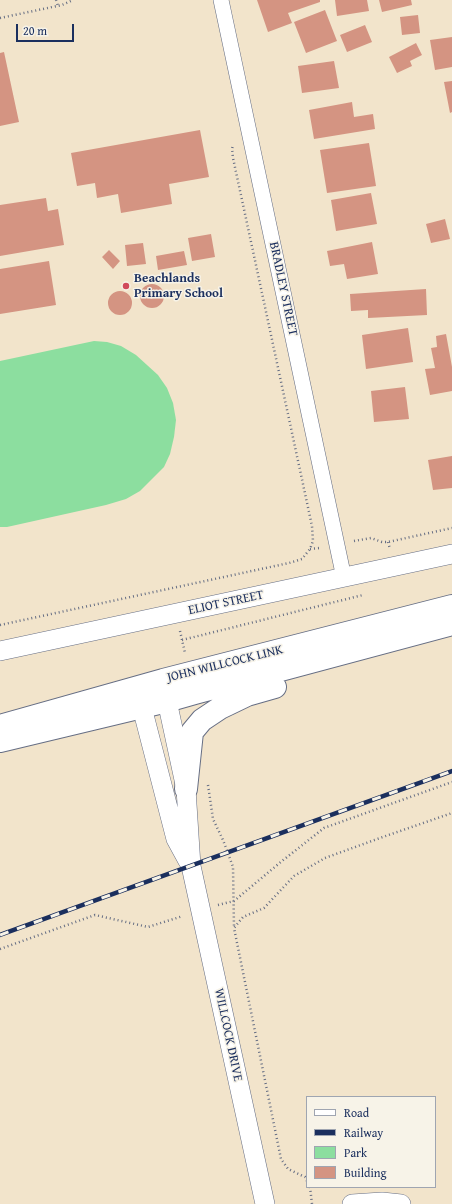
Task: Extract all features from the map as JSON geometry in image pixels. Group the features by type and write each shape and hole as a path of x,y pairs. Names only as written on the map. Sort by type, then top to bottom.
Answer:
{"main road":[{"name":"JOHN WILLCOCK LINK","path":"0,741 139,697 163,680 452,606"},
{"name":"JOHN WILLCOCK LINK","path":"0,726 139,697 167,701 452,624"},
{"path":"186,789 192,732 202,720 220,708 246,695 452,638"}],"street":[{"name":"BRADLEY STREET","path":"221,0 344,578"},
{"name":"ELIOT STREET","path":"0,651 452,554"},
{"name":"WILLCOCK DRIVE","path":"163,680 186,789 191,866 265,1204"},
{"name":"WILLCOCK DRIVE","path":"139,697 176,839 191,866"},
{"path":"352,1204 382,1202 400,1204"}],"path":[{"path":"56,0 58,6"},
{"path":"0,18 58,6 73,0"},
{"path":"0,625 289,563 302,559 310,550 313,541 312,526 233,158 232,149 235,140"},
{"path":"353,542 371,538 382,542 388,542 452,528"},
{"path":"310,550 322,548"},
{"path":"182,640 365,594"},
{"path":"179,625 186,658"},
{"path":"208,782 213,819 233,867 234,928 281,1159 288,1169 305,1177 306,1179"},
{"path":"282,861 324,828 452,782"},
{"path":"234,928 243,917 264,908 294,876 325,858 452,813"},
{"path":"0,949 95,915 148,926"},
{"path":"310,1188 312,1204"}],"green space":[{"path":"94,341 107,342 121,346 136,355 158,375 167,388 173,403 176,420 170,454 164,467 140,491 126,499 106,505 7,527 0,527 0,361"}],"building":[{"path":"257,0 320,0 320,2 288,13 292,23 268,32"},
{"path":"335,0 367,0 369,11 337,16"},
{"path":"379,0 411,0 412,5 382,12"},
{"path":"325,10 337,41 306,53 294,22"},
{"path":"418,15 420,33 402,35 400,17"},
{"path":"365,25 372,42 347,52 340,35"},
{"path":"452,37 452,67 435,70 430,40"},
{"path":"416,43 422,55 410,61 412,66 397,73 389,57"},
{"path":"4,52 19,122 0,126 0,53"},
{"path":"334,61 339,88 302,93 298,66"},
{"path":"452,81 452,112 450,113 444,82"},
{"path":"352,102 354,117 373,114 375,129 314,139 309,110"},
{"path":"200,130 209,177 169,184 172,204 121,213 118,194 97,198 95,183 77,186 71,153"},
{"path":"369,143 376,186 327,193 320,150"},
{"path":"371,193 377,224 336,231 331,200"},
{"path":"46,198 48,211 58,209 64,245 0,256 0,205"},
{"path":"445,219 450,239 431,243 426,224"},
{"path":"211,234 215,257 192,261 188,238"},
{"path":"372,242 378,274 347,279 344,264 330,266 327,251"},
{"path":"143,243 146,264 127,266 125,245"},
{"path":"109,250 120,261 113,269 102,257"},
{"path":"184,251 187,265 158,270 156,256"},
{"path":"49,261 56,305 0,314 0,269"},
{"path":"152,284 161,287 164,296 161,305 152,308 143,305 140,296 143,287"},
{"path":"426,289 427,315 368,318 368,310 351,311 350,294"},
{"path":"120,291 129,294 132,303 129,312 120,315 111,312 108,303 111,294"},
{"path":"408,328 413,362 366,369 362,335"},
{"path":"446,334 452,367 452,391 430,395 425,369 435,368 431,348 437,347 436,336"},
{"path":"405,387 409,419 374,422 371,391"},
{"path":"452,456 452,488 433,490 428,460"}],"railway":[{"path":"0,935 452,771"}],"place":[{"name":"Beachlands Primary School","path":"126,286"}]}
